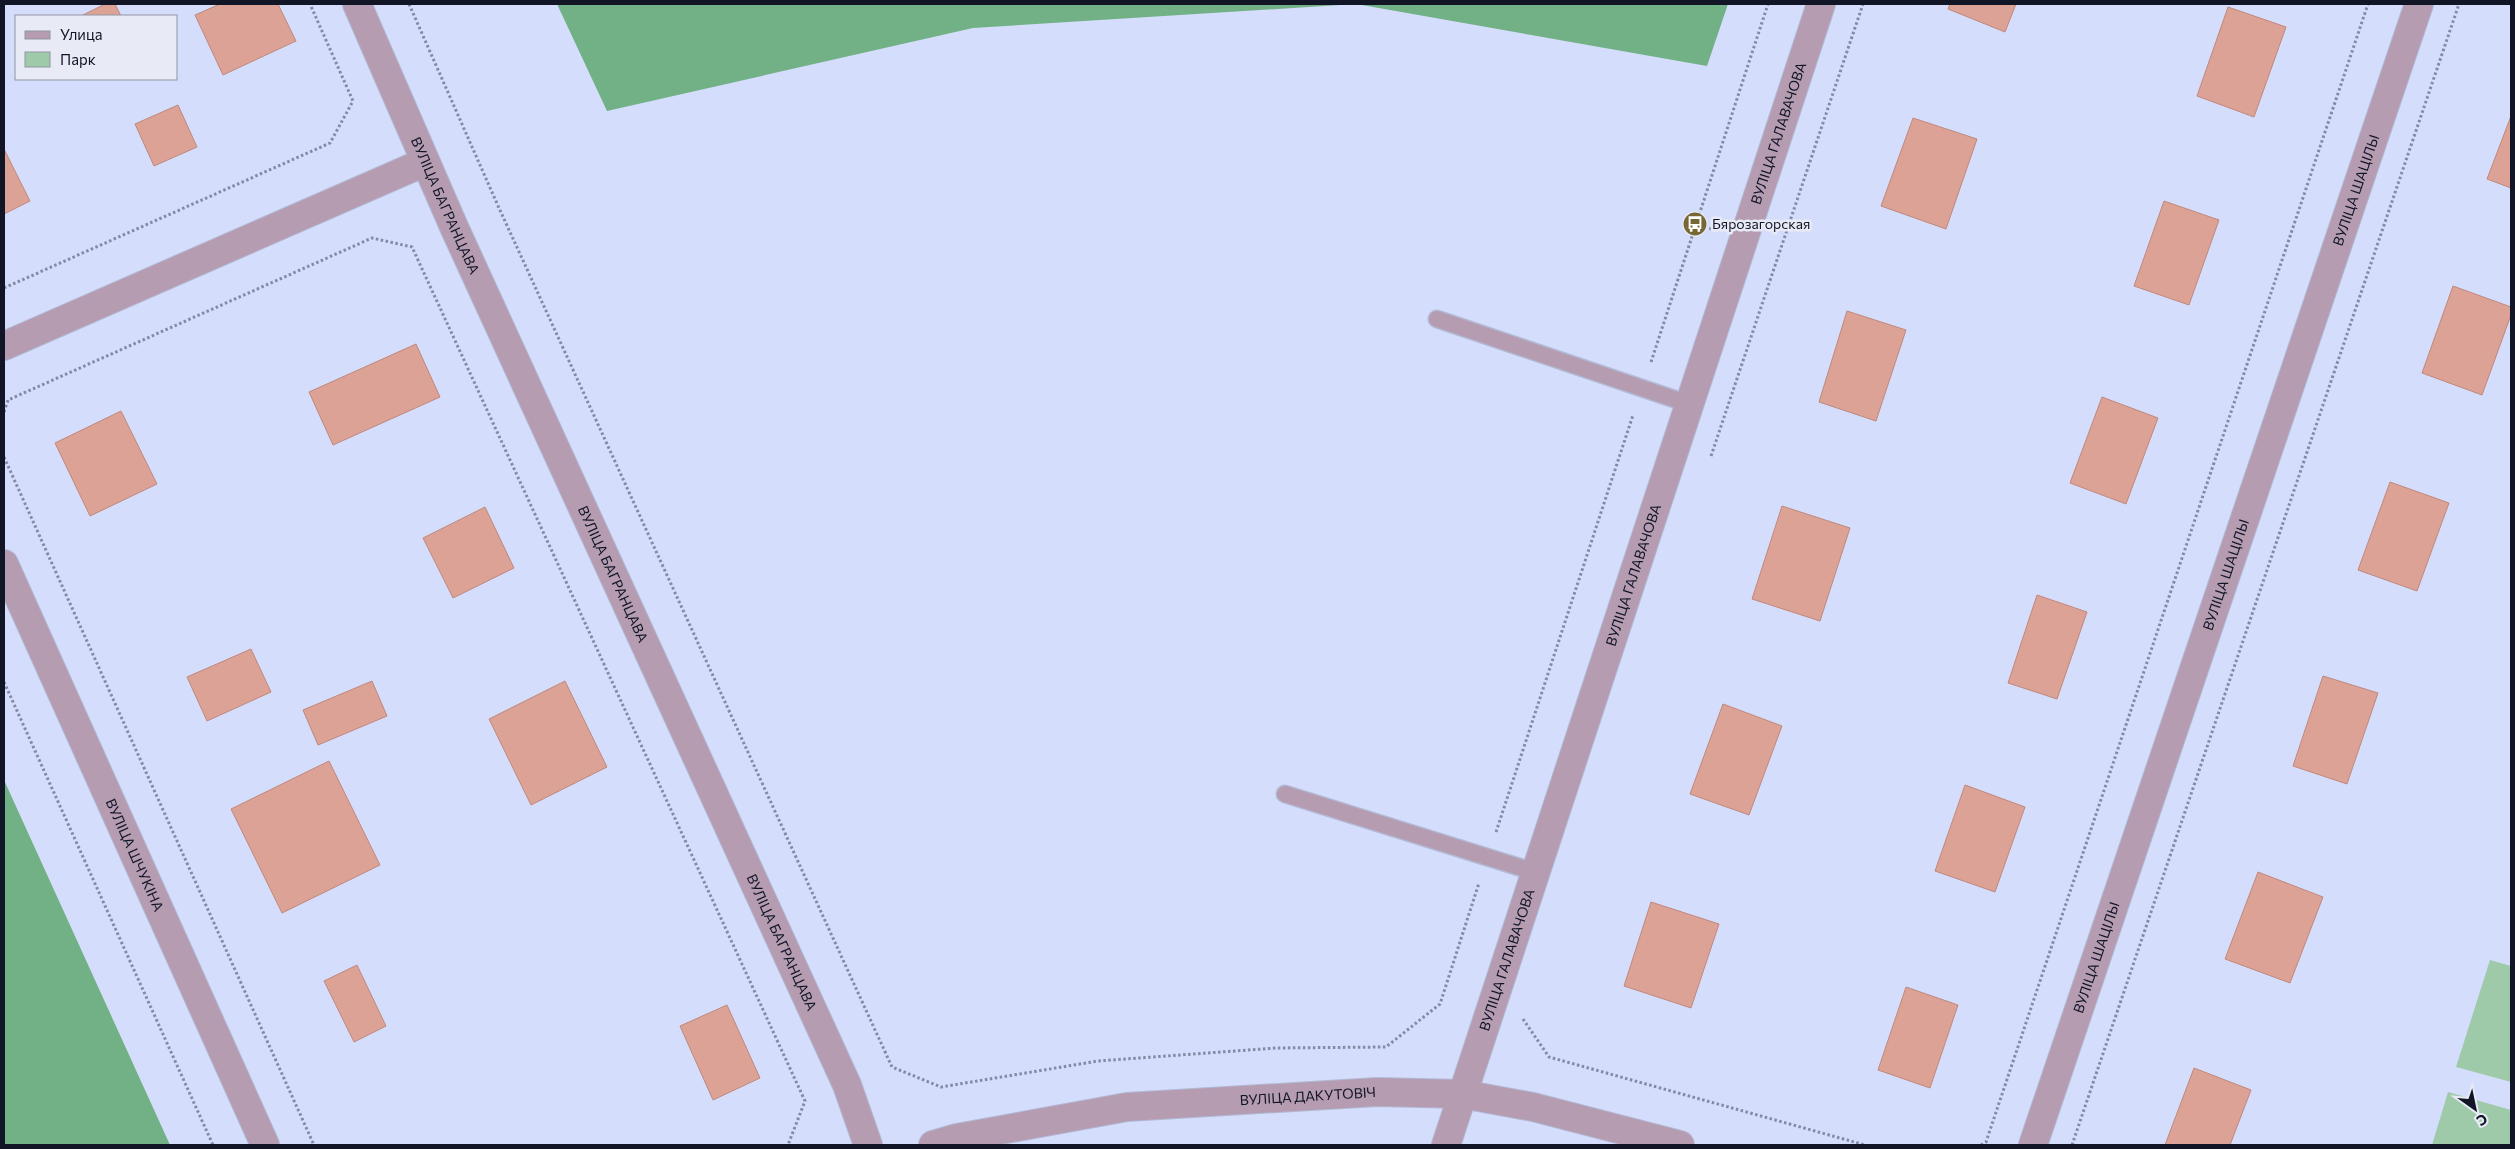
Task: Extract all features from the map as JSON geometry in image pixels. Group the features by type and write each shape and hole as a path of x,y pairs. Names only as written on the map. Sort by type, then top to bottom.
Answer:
{"street":[{"name":"ВУЛІЦА БАГРАНЦАВА","path":"357,4 425,162 847,1085 868,1145"},
{"name":"ВУЛІЦА ГАЛАВАЧОВА","path":"1446,1145 1821,4"},
{"name":"ВУЛІЦА ШАЦІЛЫ","path":"2033,1145 2419,4"},
{"path":"4,346 425,162"},
{"name":"ВУЛІЦА ШЧУКІНА","path":"4,564 265,1145"},
{"name":"ВУЛІЦА ДАКУТОВІЧ","path":"933,1145 957,1138 1127,1107 1377,1092 1462,1094 1534,1107 1680,1145"}],"lane":[{"path":"1437,319 1689,404"},
{"path":"1284,794 1535,872"}],"path":[{"path":"4,288 330,143 353,100 310,4"},
{"path":"409,4 499,208 892,1067 941,1087 1098,1060 1276,1048 1386,1047 1440,1004 1768,4"},
{"path":"1710,459 1863,4"},
{"path":"1981,1145 1986,1142 2368,4"},
{"path":"2072,1145 2459,4"},
{"path":"4,412 8,400 372,238 412,247 805,1101 788,1145"},
{"path":"4,457 314,1145"},
{"path":"4,682 213,1145"},
{"path":"1522,1018 1549,1056 1865,1145"}],"green space":[{"path":"557,4 1356,4 973,28 607,111"},
{"path":"1356,4 1728,4 1707,66"},
{"path":"4,780 170,1145 4,1145"},
{"path":"2490,960 2511,966 2511,1082 2456,1067"},
{"path":"2448,1092 2511,1110 2511,1145 2432,1145"}],"building":[{"path":"105,4 115,4 120,15 83,15"},
{"path":"220,4 278,4 296,41 223,75 195,15"},
{"path":"1950,4 2016,4 2005,32 1948,9"},
{"path":"2228,7 2286,27 2254,117 2197,96"},
{"path":"178,105 197,147 154,166 135,124"},
{"path":"2511,116 2511,188 2487,179"},
{"path":"1913,118 1977,139 1946,229 1881,206"},
{"path":"4,149 30,201 4,214"},
{"path":"2164,201 2219,220 2189,305 2134,286"},
{"path":"2453,286 2511,307 2511,315 2482,395 2422,373"},
{"path":"1847,311 1906,330 1876,421 1819,402"},
{"path":"416,344 440,397 333,445 309,392"},
{"path":"2102,397 2158,418 2126,504 2070,483"},
{"path":"121,411 157,484 90,516 55,443"},
{"path":"2390,482 2449,503 2417,591 2358,570"},
{"path":"1782,506 1850,528 1820,621 1752,599"},
{"path":"485,507 514,568 453,598 423,538"},
{"path":"2037,595 2087,612 2057,699 2008,683"},
{"path":"251,649 271,692 207,721 187,677"},
{"path":"2323,676 2378,693 2347,784 2293,766"},
{"path":"372,681 387,716 318,745 303,710"},
{"path":"565,681 607,767 531,805 489,719"},
{"path":"1723,704 1782,726 1749,815 1690,794"},
{"path":"329,761 380,865 282,913 231,809"},
{"path":"1965,785 2025,807 1995,892 1935,871"},
{"path":"2258,872 2323,897 2290,983 2225,959"},
{"path":"1651,902 1719,924 1691,1008 1624,986"},
{"path":"357,965 386,1026 354,1042 324,981"},
{"path":"1906,987 1958,1005 1930,1088 1878,1070"},
{"path":"727,1005 760,1078 713,1100 680,1026"},
{"path":"2194,1068 2251,1090 2230,1145 2165,1145"}],"place":[{"name":"Бярозагорская","path":"1695,224"}]}
